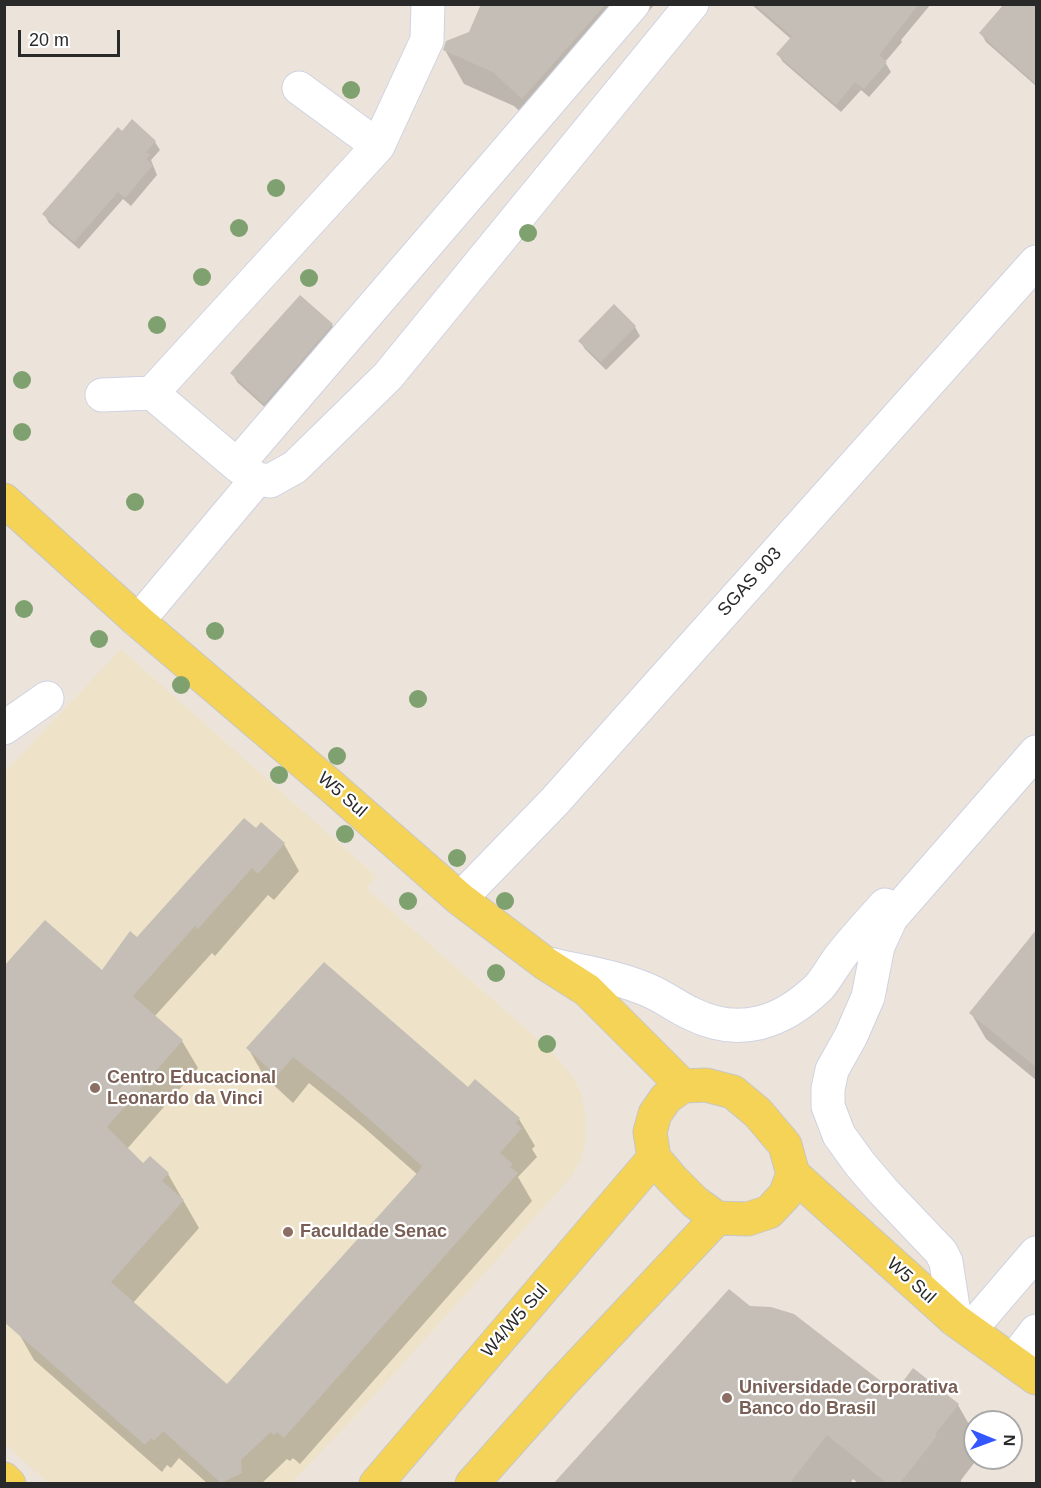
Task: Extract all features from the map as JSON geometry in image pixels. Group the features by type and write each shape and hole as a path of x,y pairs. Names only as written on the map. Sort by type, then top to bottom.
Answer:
{"main road":[{"name":"W5 Sul","path":"4,500 138,621 460,898 546,964 587,990 683,1086"},
{"path":"706,1085 733,1092 758,1113 785,1145 793,1174 785,1195 769,1212 748,1219 717,1218 695,1202 654,1158 650,1132 655,1114 666,1098 683,1086 706,1085"},
{"name":"W4/W5 Sul","path":"376,1484 654,1158"},
{"name":"W5 Sul","path":"793,1174 962,1325 1025,1370"},
{"path":"472,1484 561,1384 717,1218"},
{"path":"4,1479 9,1484"}],"street":[{"path":"152,393 378,146 427,40 428,4"},
{"path":"138,621 247,472 633,4"},
{"path":"102,395 152,393 247,472 270,481 295,467 388,376 692,4"},
{"path":"298,88 378,146"},
{"name":"SGAS 903","path":"460,898 555,801 1036,262"},
{"path":"4,728 47,698"},
{"path":"818,988 840,957 1036,732"},
{"path":"962,1325 946,1262 941,1252 872,1178 839,1135 828,1106 828,1089 832,1070 858,1019 872,984 878,946 891,918 1036,752"},
{"path":"546,964 622,980 652,992 692,1014 729,1025 774,1020 829,980 845,984 850,988 858,1019"},
{"path":"962,1325 1036,1252"},
{"path":"1025,1370 1036,1331"}],"shaded area":[{"name":"Faculdade Senac","path":"121,649 377,877 366,888 550,1050 572,1075 582,1095 585,1113 585,1144 581,1159 572,1176 364,1407 291,1483 48,1483 5,1444 5,772"}],"building":[{"path":"481,4 606,4 522,99 493,72 443,50 446,41 469,32"},
{"path":"754,4 919,4 879,55 887,62 864,89 855,82 836,105 776,54 792,36"},
{"path":"1004,4 1036,4 1036,84 979,33"},
{"path":"132,119 156,141 146,152 150,155 146,159 153,165 125,198 118,192 74,242 42,214 118,127 122,131"},
{"path":"300,295 333,324 264,404 230,373"},
{"path":"614,304 636,326 601,362 578,341"},
{"path":"244,818 256,828 261,822 285,843 258,874 252,868 198,929 195,926 133,996 183,1040 107,1127 143,1163 150,1156 169,1173 162,1181 184,1200 111,1282 227,1384 419,1171 422,1166 344,1097 293,1057 277,1076 246,1048 324,962 468,1087 475,1079 520,1118 516,1123 522,1128 500,1153 513,1164 510,1167 518,1173 284,1438 277,1432 274,1435 271,1432 241,1460 242,1473 221,1483 163,1431 154,1441 151,1438 145,1445 4,1322 4,966 45,920 102,970 130,931 137,937"},
{"path":"1036,930 1036,1067 969,1013"},
{"path":"729,1289 750,1306 771,1307 794,1314 895,1392 913,1368 959,1404 899,1484 888,1484 827,1435 789,1484 553,1484"}],"place":[{"name":"Centro Educacional Leonardo da Vinci","path":"95,1088"},
{"name":"Faculdade Senac","path":"288,1232"},
{"name":"Universidade Corporativa Banco do Brasil","path":"727,1398"}]}
